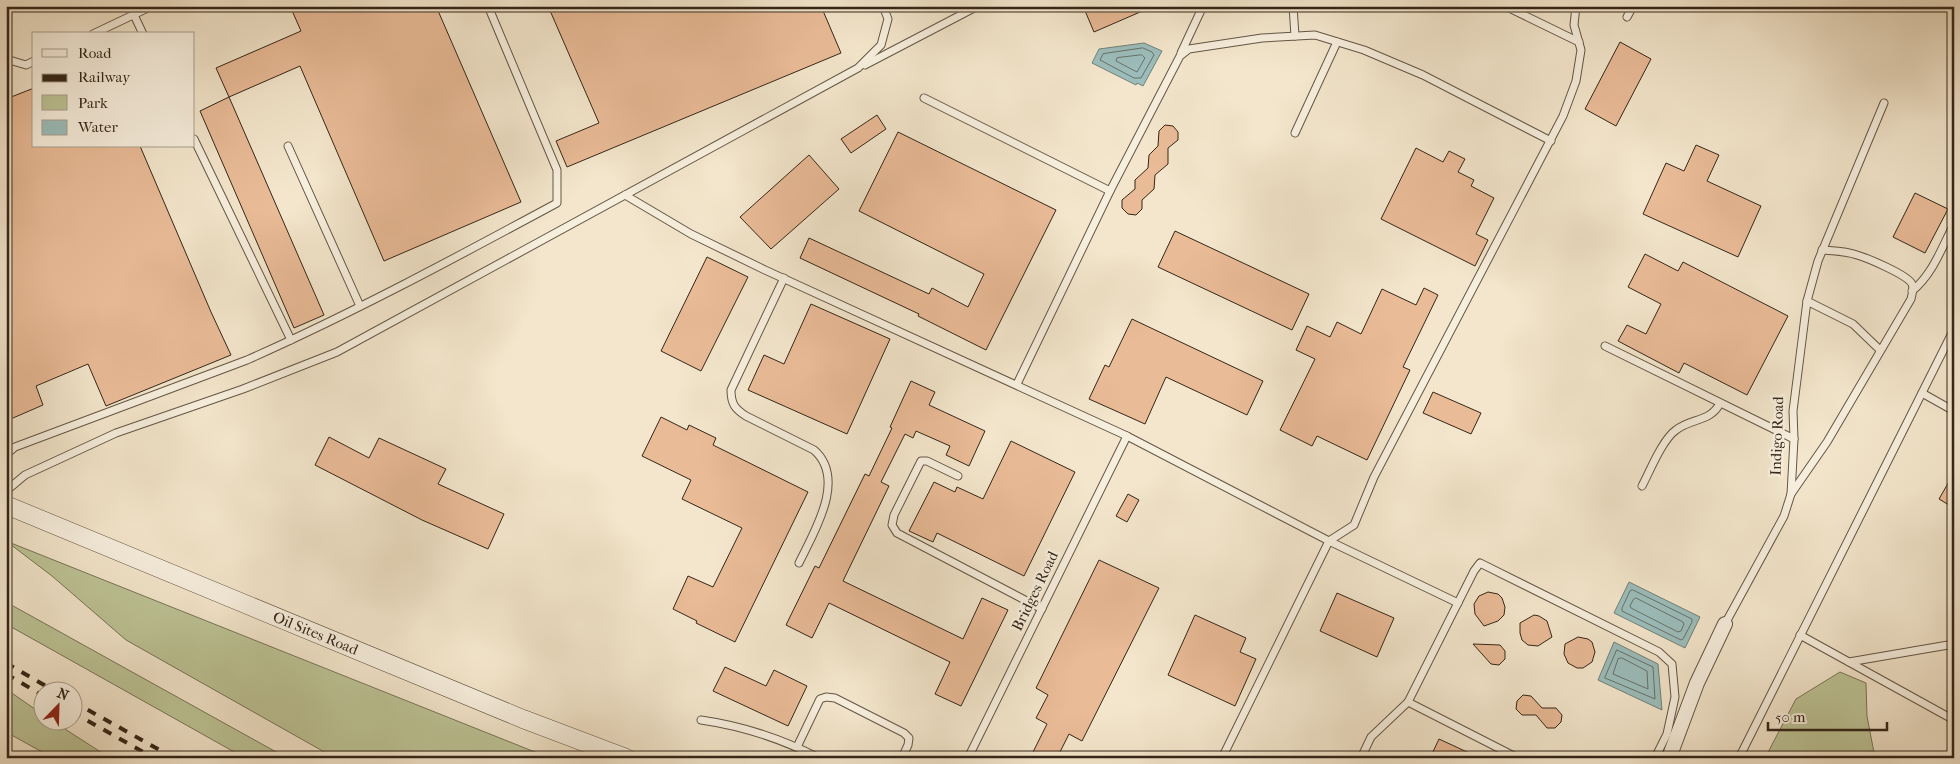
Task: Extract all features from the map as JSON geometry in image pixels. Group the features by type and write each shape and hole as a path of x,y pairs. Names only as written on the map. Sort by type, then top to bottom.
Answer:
{"street":[{"name":"Oil Sites Road","path":"6,505 523,719 626,758"},
{"name":"Indigo Road","path":"1669,758 1697,683 1725,624"}],"lane":[{"path":"97,32 152,6"},
{"path":"6,455 16,447 247,360 291,340 436,269 557,204 557,170 488,6"},
{"path":"858,68 881,45 888,19 883,6"},
{"path":"6,492 25,475 116,434 243,389 338,352 858,68 978,6"},
{"path":"1017,384 1110,191 1180,56 1203,6"},
{"path":"1293,6 1295,36"},
{"path":"1505,6 1579,42"},
{"path":"1222,758 1329,541 1354,525 1374,477 1563,116 1576,81 1581,50 1574,24 1576,6"},
{"path":"1627,17 1633,6"},
{"path":"134,15 142,32"},
{"path":"1180,56 1189,48 1262,38 1315,35 1364,50 1423,75 1551,141"},
{"path":"1295,133 1337,42"},
{"path":"6,59 26,65 32,62"},
{"path":"924,98 1110,191"},
{"name":"Indigo Road","path":"1725,624 1784,516 1791,494 1794,439 1792,411 1807,300 1822,250 1884,103"},
{"path":"195,141 291,340"},
{"path":"288,146 360,306"},
{"path":"625,195 691,234 1127,436 1329,541 1458,603"},
{"path":"1912,291 1920,285 1929,273 1954,224"},
{"path":"1791,494 1827,442 1911,299 1912,284 1906,277 1856,254 1822,250"},
{"path":"784,278 731,390 731,401 737,410 746,416 814,450 822,457 826,466 826,504 821,519 799,563"},
{"path":"1807,300 1853,324 1880,350"},
{"path":"1739,758 1954,329"},
{"path":"1605,346 1794,439"},
{"path":"1922,393 1954,411"},
{"path":"1642,486 1667,440 1675,430 1709,417 1716,412 1720,403"},
{"name":"Bridges Road","path":"968,758 1127,436"},
{"path":"958,476 927,461 921,461 894,515 892,525 897,533 1042,609"},
{"path":"1361,758 1371,737 1408,702 1474,571 1480,563 1659,652 1672,664 1674,697 1666,734 1655,758"},
{"path":"1800,635 1954,720"},
{"path":"1849,662 1954,644"},
{"path":"797,747 820,699 826,697 834,698 904,733 909,738 902,758"},
{"path":"1408,702 1518,758"},
{"path":"702,720 732,724 797,747 819,758"}],"green space":[{"path":"6,541 550,758 335,758 126,640 52,576"},
{"path":"6,602 287,758 245,758 6,624"},
{"path":"1840,672 1866,683 1867,716 1875,758 1765,758 1796,699"},
{"path":"6,689 32,707 32,732 70,732 110,758 53,758 6,732"}],"water":[{"path":"1144,43 1162,51 1143,86 1137,83 1136,85 1092,63 1099,49"},
{"path":"1629,582 1700,617 1685,648 1614,613"},
{"path":"1614,642 1658,664 1662,710 1598,680"}],"building":[{"path":"290,6 436,6 521,202 384,261 300,66 229,97 216,68 301,31"},
{"path":"548,6 821,6 841,53 567,167 556,141 599,123"},
{"path":"1083,6 1154,6 1094,32"},
{"path":"1620,42 1651,59 1616,126 1585,109"},
{"path":"32,89 32,148 141,148 231,355 106,406 88,364 36,386 43,405 6,421 6,99"},
{"path":"229,97 324,315 294,328 200,111"},
{"path":"877,115 886,129 851,153 841,139"},
{"path":"1165,125 1173,126 1178,132 1178,140 1168,148 1168,164 1155,175 1154,189 1142,200 1142,209 1136,215 1128,214 1122,208 1122,200 1135,189 1135,180 1148,168 1149,155 1158,146 1159,131"},
{"path":"898,132 1056,210 986,350 918,316 919,314 800,258 809,238 929,294 932,288 968,307 984,274 859,211"},
{"path":"1696,145 1719,155 1707,181 1761,206 1738,257 1643,214 1666,163 1684,171"},
{"path":"1416,148 1443,162 1449,151 1465,159 1458,172 1474,180 1471,186 1494,198 1476,234 1488,240 1475,266 1381,219"},
{"path":"809,155 839,189 771,249 740,217"},
{"path":"1915,193 1948,209 1925,253 1893,237"},
{"path":"1175,231 1309,294 1292,330 1158,267"},
{"path":"1645,254 1678,271 1683,262 1788,316 1747,395 1684,363 1679,373 1618,341 1627,325 1646,334 1661,304 1628,287"},
{"path":"707,257 748,277 701,371 661,351"},
{"path":"1424,288 1438,295 1403,367 1410,370 1367,460 1317,436 1312,446 1280,430 1315,359 1296,350 1307,326 1330,337 1337,322 1361,334 1382,289 1416,305"},
{"path":"811,304 890,339 847,434 748,390 764,355 784,364"},
{"path":"1132,319 1263,381 1247,415 1166,377 1145,424 1089,399 1105,365 1109,367"},
{"path":"911,381 935,392 929,405 985,431 969,466 946,455 950,446 916,431 913,438 905,434 881,482 889,486 843,581 963,639 982,598 1008,610 961,706 935,694 950,662 829,603 812,638 786,625 815,566 819,568 865,474 869,476 892,428 890,427"},
{"path":"1433,392 1481,413 1471,434 1423,413"},
{"path":"661,417 687,430 689,425 716,438 713,445 808,492 735,642 696,623 697,621 673,609 688,576 713,587 742,528 682,499 691,480 642,456"},
{"path":"329,437 369,458 379,438 446,469 438,484 504,514 488,549 422,520 315,465"},
{"path":"1011,441 1075,472 1024,576 937,533 933,542 909,531 934,482 955,492 957,487 983,499"},
{"path":"1954,473 1954,508 1939,499"},
{"path":"1128,494 1139,500 1127,522 1116,516"},
{"path":"1099,560 1159,588 1082,741 1069,734 1057,758 1030,758 1047,724 1036,718 1048,695 1036,688"},
{"path":"1488,592 1498,594 1502,598 1505,607 1504,615 1498,621 1484,626 1475,614 1474,604 1479,596"},
{"path":"1337,593 1394,618 1377,657 1320,631"},
{"path":"1195,615 1246,638 1240,652 1256,659 1235,706 1168,675"},
{"path":"1534,615 1547,621 1552,637 1538,646 1528,645 1522,640 1520,633 1520,623"},
{"path":"1578,637 1592,642 1595,652 1592,662 1583,668 1577,668 1568,663 1564,654 1565,644"},
{"path":"1473,644 1500,645 1505,651 1505,659 1499,665 1491,664"},
{"path":"725,667 766,686 774,670 807,686 788,726 713,691"},
{"path":"1523,695 1531,696 1542,708 1556,708 1562,715 1561,722 1555,728 1547,728 1536,715 1522,715 1516,709 1517,701"},
{"path":"1439,739 1480,758 1430,758"}],"railway":[{"path":"6,663 39,682"},
{"path":"6,674 32,689"},
{"path":"82,707 174,758"},
{"path":"82,718 154,758"}]}
